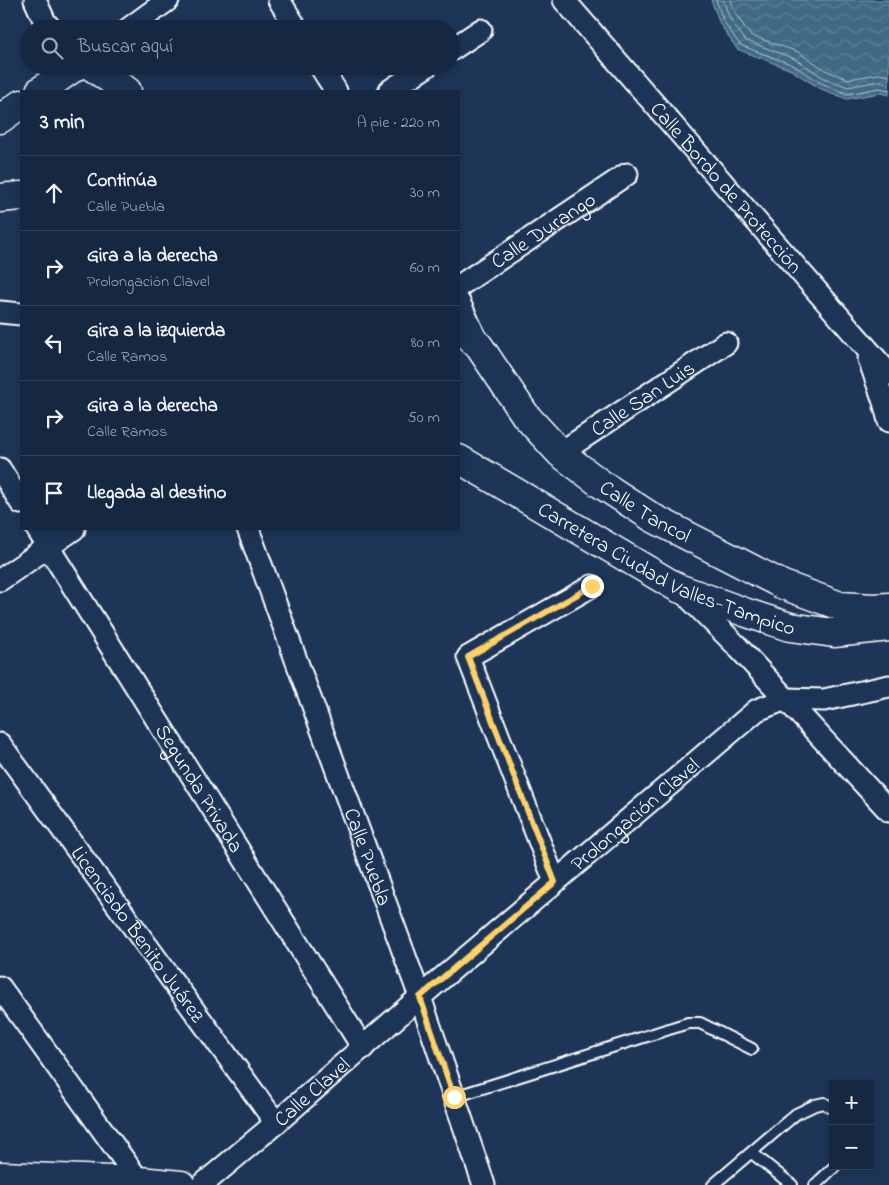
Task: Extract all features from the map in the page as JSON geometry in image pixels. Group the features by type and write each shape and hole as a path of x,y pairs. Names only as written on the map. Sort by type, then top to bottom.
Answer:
{"main road":[{"path":"41,90 63,75"},
{"path":"104,75 126,90"},
{"path":"0,119 20,105"},
{"path":"0,198 20,196"},
{"name":"Calle Tancol","path":"469,337 526,416 560,453 601,484 654,518 783,585 840,606 889,607"},
{"name":"Carretera Ciudad Valles-Tampico","path":"460,460 678,588 790,627 834,633 889,627"},
{"path":"0,1176 181,1185"}],"street":[{"path":"35,0 44,20"},
{"path":"140,20 168,0"},
{"path":"279,0 291,20"},
{"name":"Calle Bordo de Protección","path":"564,0 889,374"},
{"path":"460,44 481,30"},
{"path":"326,75 335,90"},
{"path":"391,90 413,75"},
{"name":"Calle Durango","path":"460,285 627,174"},
{"path":"460,306 469,337"},
{"path":"0,312 20,314"},
{"name":"Calle San Luis","path":"560,453 726,344"},
{"path":"864,347 889,421"},
{"path":"0,469 20,501"},
{"path":"0,580 43,538 71,530"},
{"name":"Calle Puebla","path":"248,530 420,997 484,1185"},
{"name":"Segunda Privada","path":"43,538 363,1048"},
{"path":"555,882 468,657 592,586"},
{"path":"678,588 735,644 889,811"},
{"path":"786,699 824,700 889,686"},
{"name":"Prolongación Clavel","path":"420,997 757,710 786,699"},
{"name":"Licenciado Benito Juárez","path":"0,744 276,1123"},
{"path":"0,987 139,1182"},
{"name":"Calle Clavel","path":"202,1185 420,997"}],"lane":[{"path":"454,1097 688,1023 700,1023 752,1049"},
{"path":"713,1185 796,1114 814,1105 824,1103 829,1106"},
{"path":"752,1153 792,1185"},
{"path":"815,1185 831,1170"}],"water":[{"path":"711,0 889,0 889,95 880,93 847,99 819,88 791,70 737,49 720,24"}],"route":[{"path":"454,1097 420,997 555,882 468,657 592,586"}]}
